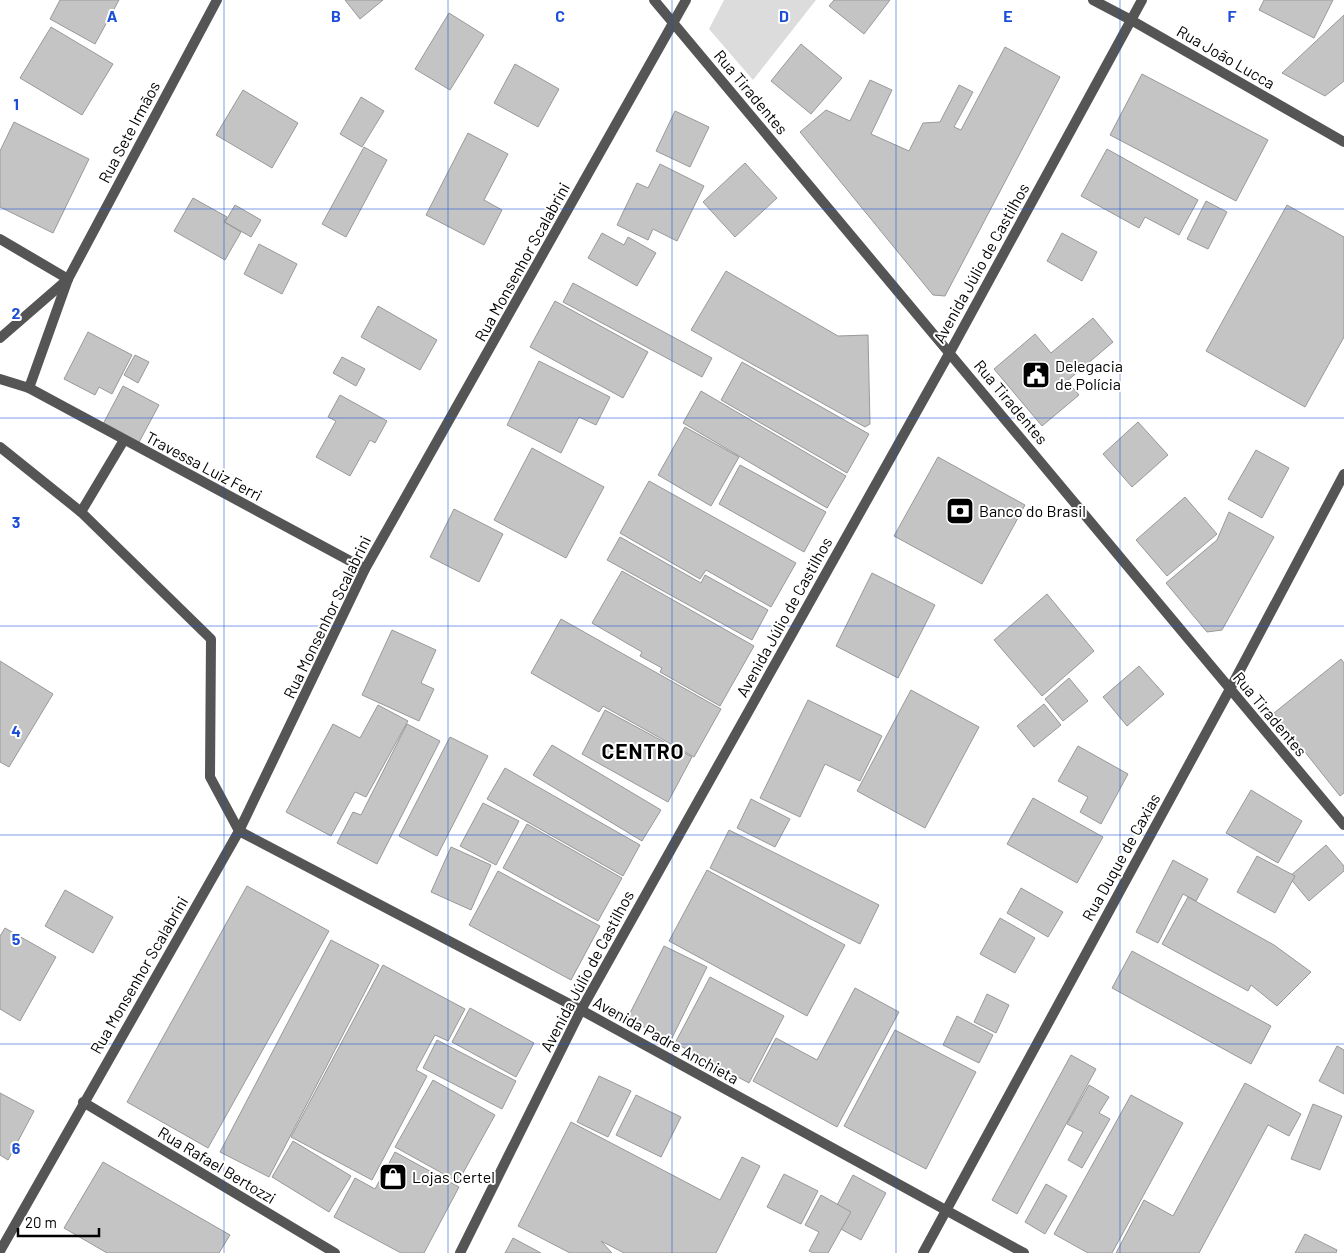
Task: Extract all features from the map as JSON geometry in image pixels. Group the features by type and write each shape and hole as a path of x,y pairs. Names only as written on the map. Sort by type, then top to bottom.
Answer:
{"street":[{"name":"Rua Sete Irmãos","path":"68,279 217,0"},
{"name":"Rua Tiradentes","path":"654,0 950,352 1344,826"},
{"name":"Rua Monsenhor Scalabrini","path":"0,1251 83,1102 239,831 365,569 686,0"},
{"name":"Rua João Lucca","path":"1093,0 1344,142"},
{"name":"Avenida Júlio de Castilhos","path":"460,1253 581,1010 950,352 1142,0"},
{"path":"0,238 68,279"},
{"path":"0,338 68,279"},
{"path":"29,388 68,279"},
{"name":"Travessa Luiz Ferri","path":"0,379 29,388 365,569"},
{"path":"81,512 124,440"},
{"path":"0,447 81,512 210,639 210,777 239,831"},
{"name":"Rua Duque de Caxias","path":"923,1253 1230,689 1344,474"},
{"name":"Avenida Padre Anchieta","path":"239,831 581,1010 945,1212 1024,1253"},
{"name":"Rua Rafael Bertozzi","path":"83,1102 335,1253"}],"shaded area":[{"path":"724,0 816,0 753,80 709,29"}],"building":[{"path":"60,0 119,0 95,44 50,19"},
{"path":"345,0 383,0 360,19"},
{"path":"834,0 890,0 864,34 829,6"},
{"path":"1264,0 1333,0 1314,38 1259,10"},
{"path":"449,13 484,35 450,90 415,69"},
{"path":"1344,15 1344,81 1325,96 1282,73"},
{"path":"51,27 113,64 82,115 20,78"},
{"path":"801,44 842,78 811,114 771,81"},
{"path":"1005,47 1060,77 945,296 933,295 800,132 826,110 850,121 870,80 892,90 871,134 909,151 923,123 940,122 959,85 973,92 954,127 961,130"},
{"path":"515,64 559,89 538,127 494,103"},
{"path":"1142,74 1268,140 1236,201 1110,135"},
{"path":"243,90 298,123 272,168 216,135"},
{"path":"361,97 384,111 362,147 340,134"},
{"path":"675,111 709,127 690,167 656,151"},
{"path":"14,122 89,159 53,233 0,207 0,151"},
{"path":"468,133 508,154 484,200 502,210 484,245 426,215"},
{"path":"364,147 387,160 346,237 322,224"},
{"path":"1107,149 1198,200 1179,235 1145,217 1139,228 1081,196"},
{"path":"745,163 777,198 735,237 703,202"},
{"path":"660,164 704,186 677,241 653,229 648,240 617,225 637,183 648,188"},
{"path":"193,198 227,217 224,222 241,232 225,260 174,231"},
{"path":"1206,201 1227,212 1208,249 1187,239"},
{"path":"235,205 261,220 251,237 225,222"},
{"path":"1287,205 1344,237 1344,337 1305,407 1206,351"},
{"path":"602,233 624,245 628,237 656,253 637,286 588,258"},
{"path":"1062,233 1097,252 1082,281 1047,261"},
{"path":"259,244 297,264 282,294 244,274"},
{"path":"726,271 838,336 868,335 870,424 865,427 691,330"},
{"path":"573,283 712,358 702,377 563,302"},
{"path":"555,301 648,352 623,398 530,347"},
{"path":"378,306 437,340 420,370 361,337"},
{"name":"Delegacia de Polícia","path":"1093,318 1113,342 1067,381 1079,395 1042,426 994,369 1035,334 1051,353"},
{"path":"88,332 132,355 112,394 99,387 95,395 64,379"},
{"path":"135,355 149,362 138,383 124,375"},
{"path":"342,357 365,369 356,386 333,373"},
{"path":"539,361 610,397 596,425 579,417 561,453 507,425"},
{"path":"742,362 869,434 847,473 721,400"},
{"path":"123,386 159,405 138,444 102,426"},
{"path":"701,391 846,476 827,508 683,423"},
{"path":"340,395 387,421 375,443 370,440 350,476 316,457 336,421 328,417"},
{"path":"1138,422 1168,455 1132,487 1103,454"},
{"path":"685,427 739,457 711,506 658,475"},
{"path":"532,448 604,487 566,558 494,520"},
{"path":"1256,450 1289,468 1262,518 1228,499"},
{"path":"938,457 1025,505 982,584 894,536"},
{"path":"740,465 826,512 804,552 719,504"},
{"path":"649,481 796,563 771,607 706,570 700,579 620,533"},
{"path":"1185,497 1217,534 1167,576 1136,540"},
{"path":"454,509 503,534 479,582 430,557"},
{"path":"1229,512 1274,537 1222,630 1207,632 1166,583 1217,540"},
{"path":"620,537 701,583 705,575 768,610 752,640 607,560"},
{"path":"622,571 754,646 720,706 660,672 662,668 640,656 642,652 592,623"},
{"path":"872,573 935,605 898,678 836,646"},
{"path":"1047,594 1094,651 1042,696 994,640"},
{"path":"561,619 721,709 694,757 603,706 599,712 531,673"},
{"path":"392,630 436,650 421,683 434,689 419,721 362,695"},
{"path":"1341,659 1344,663 1344,793 1340,796 1274,713"},
{"path":"0,661 53,694 9,767 0,762"},
{"path":"1139,666 1164,694 1127,726 1103,697"},
{"path":"1069,678 1088,701 1063,721 1045,699"},
{"path":"911,690 979,727 925,828 857,791"},
{"path":"808,700 882,736 860,781 825,764 800,817 760,798"},
{"path":"1044,704 1061,725 1034,747 1017,726"},
{"path":"378,705 408,721 366,797 355,792 331,836 286,812 333,724 360,738"},
{"path":"605,710 692,757 668,802 582,754"},
{"path":"407,724 440,741 377,864 337,843 353,812 361,815"},
{"path":"450,737 488,756 437,856 399,836"},
{"path":"552,745 661,810 642,841 533,775"},
{"path":"1078,746 1128,774 1101,824 1080,812 1088,797 1058,781"},
{"path":"505,768 640,845 623,876 487,799"},
{"path":"1251,790 1302,821 1278,863 1226,833"},
{"path":"1033,798 1103,837 1077,883 1007,844"},
{"path":"751,799 790,819 775,847 737,828"},
{"path":"483,803 519,821 496,865 460,846"},
{"path":"527,824 622,878 598,921 503,868"},
{"path":"729,830 879,905 860,944 710,868"},
{"path":"1326,845 1344,866 1344,871 1309,901 1289,877"},
{"path":"451,847 491,865 471,910 431,892"},
{"path":"1257,856 1295,876 1275,913 1237,892"},
{"path":"1173,860 1208,879 1196,901 1183,894 1158,943 1136,932"},
{"path":"707,870 845,945 807,1016 669,941"},
{"path":"498,871 600,926 571,980 469,925"},
{"path":"247,886 329,931 208,1148 127,1102"},
{"path":"1021,888 1063,912 1048,937 1007,913"},
{"path":"65,890 113,917 93,953 45,926"},
{"path":"1188,897 1274,945 1311,972 1277,1006 1251,985 1248,991 1162,944"},
{"path":"1000,918 1035,938 1015,973 980,954"},
{"path":"5,928 56,957 20,1021 0,1009 0,936"},
{"path":"331,940 379,965 269,1177 220,1152"},
{"path":"664,946 707,967 671,1040 627,1019"},
{"path":"1132,951 1271,1026 1251,1064 1112,988"},
{"path":"383,965 465,1009 448,1041 435,1035 416,1070 427,1076 372,1180 291,1137"},
{"path":"710,977 784,1016 749,1083 675,1043"},
{"path":"855,988 899,1012 837,1127 753,1081 776,1038 817,1060"},
{"path":"987,994 1009,1005 996,1033 974,1022"},
{"path":"470,1008 534,1043 516,1077 452,1042"},
{"path":"957,1016 993,1035 979,1063 943,1045"},
{"path":"895,1030 976,1072 926,1169 844,1126"},
{"path":"437,1040 516,1081 502,1109 423,1068"},
{"path":"1337,1046 1344,1050 1344,1094 1319,1081"},
{"path":"1071,1055 1096,1069 1017,1214 992,1200"},
{"path":"599,1076 631,1091 608,1137 577,1122"},
{"path":"433,1080 495,1115 458,1182 395,1147"},
{"path":"1245,1083 1301,1114 1289,1136 1268,1125 1199,1253 1116,1253 1144,1200 1173,1216"},
{"path":"1089,1085 1109,1097 1099,1113 1110,1119 1082,1168 1068,1160 1083,1132 1067,1124"},
{"path":"0,1093 34,1111 8,1160 0,1155"},
{"path":"636,1095 681,1117 661,1157 616,1135"},
{"path":"1131,1095 1183,1123 1112,1253 1088,1253 1054,1234"},
{"path":"1313,1104 1342,1116 1320,1170 1291,1159"},
{"path":"571,1122 720,1200 742,1157 760,1166 716,1253 624,1253 601,1241 612,1253 570,1253 518,1226"},
{"path":"293,1141 351,1176 329,1212 272,1177"},
{"path":"395,1152 459,1187 424,1253 401,1253 334,1217 355,1178 375,1189"},
{"path":"103,1162 230,1235 219,1253 107,1253 64,1228"},
{"path":"784,1174 818,1191 801,1224 767,1207"},
{"path":"853,1175 886,1193 861,1240 828,1222"},
{"path":"1046,1184 1067,1196 1045,1234 1025,1222"},
{"path":"821,1195 851,1212 828,1253 813,1253 809,1251 819,1232 805,1225"},
{"path":"1305,1234 1337,1250 1336,1253 1295,1253"},
{"path":"513,1238 541,1253 505,1253"}],"place":[{"name":"Delegacia de Polícia","path":"1036,375"},
{"name":"Banco do Brasil","path":"960,511"},
{"name":"Lojas Certel","path":"393,1177"}],"district":[{"name":"CENTRO","path":"643,752"}]}
